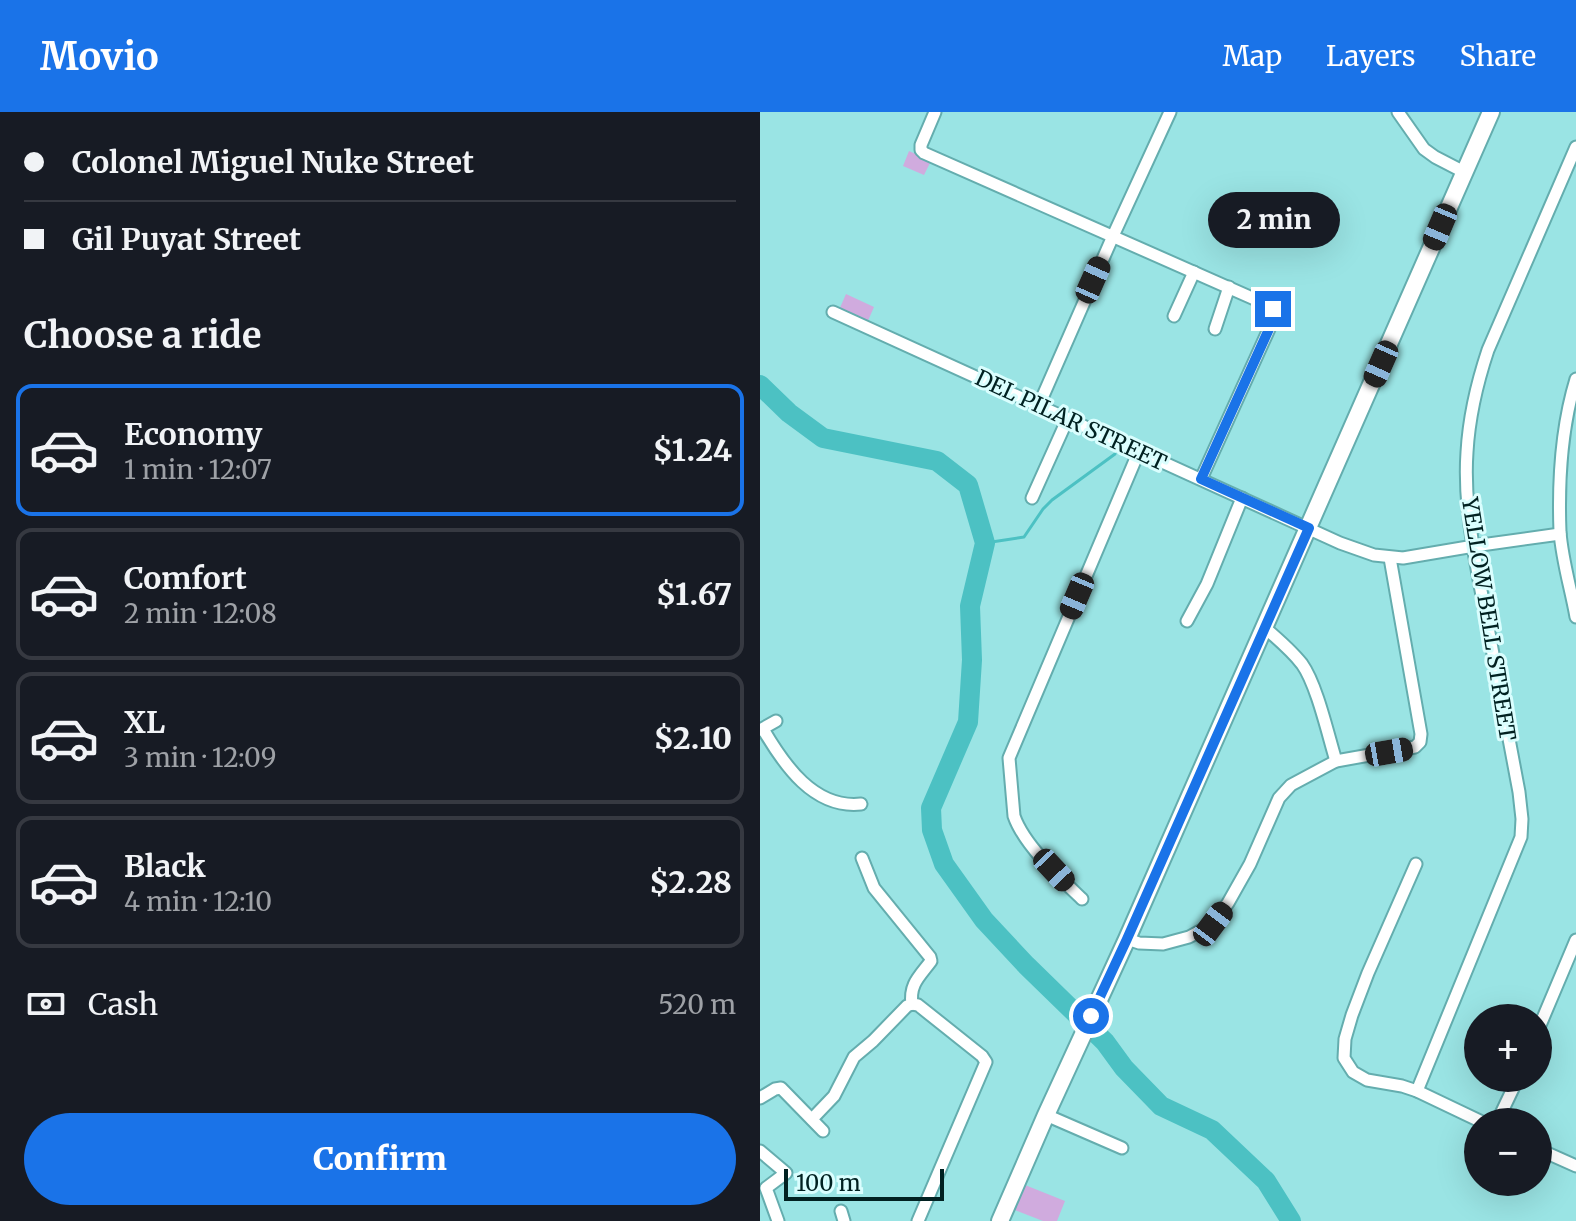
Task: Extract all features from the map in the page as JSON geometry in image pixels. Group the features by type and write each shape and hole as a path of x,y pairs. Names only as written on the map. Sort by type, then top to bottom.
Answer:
{"street":[{"path":"935,112 921,150 924,153 1273,309 1274,318 1201,479"},
{"path":"1039,405 1170,112"},
{"path":"1398,112 1424,149 1464,172"},
{"path":"1000,1221 1491,112"},
{"name":"YELLOW BELL STREET","path":"1417,1091 1521,837 1519,792 1474,546 1467,484 1469,423 1479,376 1494,335 1576,147"},
{"path":"1174,316 1194,272"},
{"path":"1215,329 1229,287"},
{"name":"DEL PILAR STREET","path":"833,312 1358,550 1390,558"},
{"path":"1576,379 1566,412 1561,449 1560,534 1576,617"},
{"path":"1032,498 1068,418"},
{"path":"1082,899 1039,854 1017,824 1009,758 1139,451"},
{"path":"1187,621 1207,584 1242,498"},
{"path":"1127,939 1163,944 1189,937 1213,924 1250,864 1279,798 1291,785 1336,761 1415,747 1420,742 1390,558 1560,534"},
{"path":"1265,628 1304,666 1336,761"},
{"path":"776,721 762,730 790,769 822,798 848,805 861,804"},
{"path":"862,858 874,888 930,957 931,961 915,981 910,993 912,1004"},
{"path":"1416,864 1352,1015 1345,1039 1344,1058 1353,1072 1367,1080 1417,1091 1464,1113"},
{"path":"1549,1004 1576,940"},
{"path":"812,1119 834,1096 856,1054 912,1004 918,1005 982,1056 986,1062 918,1221"},
{"path":"760,1098 780,1088 823,1131"},
{"path":"1046,1115 1122,1148"},
{"path":"760,1151 786,1173 766,1188 778,1221"},
{"path":"1552,1155 1576,1166"}],"shaded area":[{"path":"909,151 931,161 924,175 903,166"},
{"path":"846,294 874,307 867,323 839,310"},
{"path":"1025,1185 1065,1201 1057,1221 1043,1221 1015,1210"}],"waterway":[{"path":"760,385 789,413 823,438 937,461 968,485 985,543 970,606 972,660 968,722 931,808 932,830 944,864 984,920 1105,1042 1124,1068 1161,1106 1212,1130 1266,1181 1291,1221"},
{"path":"985,543 1024,537 1052,500 1115,454"}],"route":[{"path":"1091,1016 1309,528 1201,479 1274,318 1273,309"}]}
